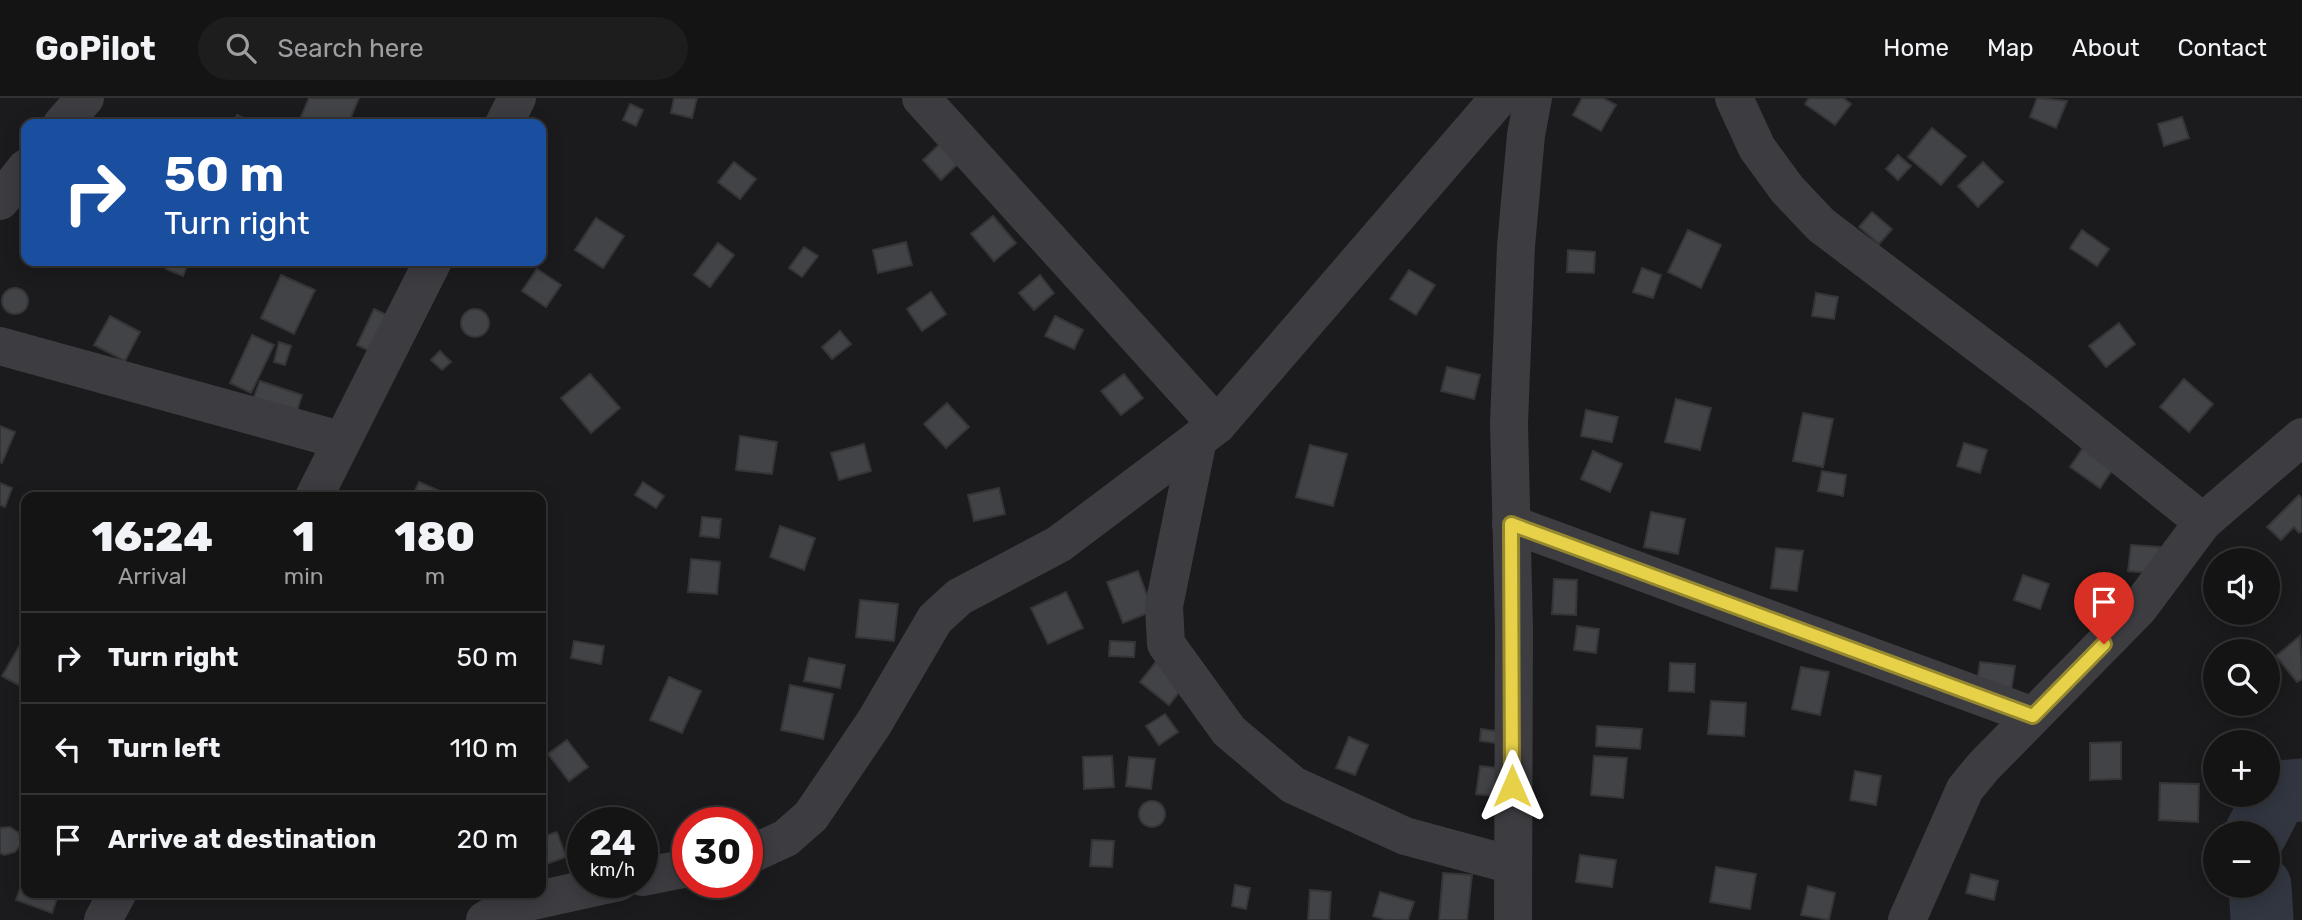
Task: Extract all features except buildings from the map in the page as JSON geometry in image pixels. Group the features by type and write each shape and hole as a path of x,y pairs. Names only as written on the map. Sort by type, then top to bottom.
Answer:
{"street":[{"path":"506,119 517,98"},
{"path":"921,98 1208,432"},
{"path":"763,849 786,838 811,816 874,723 935,619 959,597 1059,544 1208,432 1499,98"},
{"path":"1513,920 1508,423 1516,246 1526,135 1533,98"},
{"path":"1734,98 1757,148 1787,190 1821,225 2043,393 2203,522"},
{"path":"0,201 21,174"},
{"path":"316,492 430,266"},
{"path":"0,346 341,440"},
{"path":"1208,432 1164,606 1166,644 1229,731 1293,785 1405,836 1512,865"},
{"path":"1907,920 1965,789 2139,608 2203,522 2302,437"},
{"path":"1511,524 2033,716"},
{"path":"485,920 510,906 567,894"},
{"path":"103,920 115,898"}],"waterway":[{"path":"2262,821 2277,792 2302,790"},
{"path":"2261,898 2262,920"}],"route":[{"path":"1512,786 1514,628 1511,524 2033,716 2104,644"}]}
